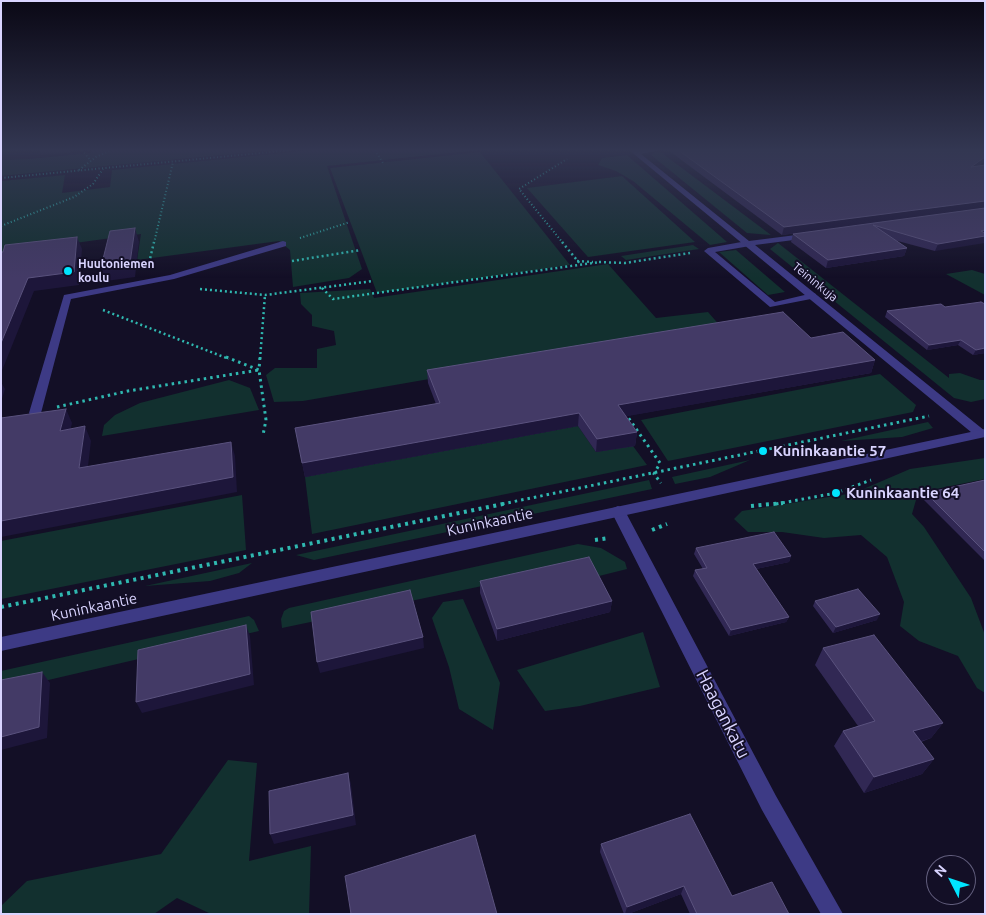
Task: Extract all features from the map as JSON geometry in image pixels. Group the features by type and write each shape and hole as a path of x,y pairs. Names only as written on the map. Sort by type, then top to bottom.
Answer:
{"street":[{"name":"Teininkuja","path":"685,193 953,411 983,433"},
{"path":"708,251 820,233"},
{"path":"35,413 67,297 171,277 283,244"},
{"path":"708,251 773,305 814,296"},
{"name":"Kuninkaantie","path":"1,644 983,433"},
{"name":"Haagankatu","path":"618,511 769,803 833,914"}],"path":[{"path":"1,226 74,197 80,193"},
{"path":"146,282 145,275 166,193"},
{"path":"522,193 581,266"},
{"path":"283,244 350,222"},
{"path":"577,261 625,263 708,251"},
{"path":"322,288 333,299 600,262"},
{"path":"191,289 266,295 372,281"},
{"path":"263,435 266,420 259,370 266,295"},
{"path":"67,297 259,370"},
{"path":"35,413 128,391 259,370"},
{"path":"620,406 660,463 654,474"},
{"path":"1,607 953,411"},
{"path":"654,474 673,500"}],"green space":[{"path":"1,193 336,193 362,269 349,278 293,287 290,250 279,241 137,260 141,234 1,253"},
{"path":"339,193 512,193 570,265 377,293"},
{"path":"531,193 640,193 695,242 588,257"},
{"path":"647,193 670,193 727,242 710,245"},
{"path":"697,193 715,193 771,235 747,233"},
{"path":"778,243 949,378 949,374 960,373 985,380 985,399 971,402 954,398 770,249"},
{"path":"693,245 699,249 626,260 621,256"},
{"path":"736,250 785,292 768,295 719,252"},
{"path":"608,264 656,318 708,312 722,328 303,401 274,402 266,375 275,368 317,368 317,349 336,345 334,331 312,326 312,315 301,304 300,293 370,289 374,298"},
{"path":"972,270 985,274 985,295 946,274"},
{"path":"880,374 916,405 913,412 668,461 641,420"},
{"path":"229,380 250,388 259,410 102,436 104,425 115,415 140,403"},
{"path":"928,422 933,428 902,437 841,441"},
{"path":"578,426 596,452 633,446 647,465 312,534 305,477"},
{"path":"985,458 985,479 931,490 916,500 912,514 924,527 971,598 985,635 985,693 977,688 958,656 919,641 900,626 904,602 887,557 861,535 824,538 782,532 748,532 734,519 742,511 854,493 910,469"},
{"path":"750,460 710,477 675,484 672,477"},
{"path":"649,480 652,489 314,560 296,555"},
{"path":"242,495 246,550 1,599 1,541"},
{"path":"578,544 601,548 625,562 627,569 595,577 587,564 282,628 281,619 284,611 289,608"},
{"path":"252,563 239,573 210,581 145,586"},
{"path":"463,599 500,683 493,730 459,709 449,667 432,618 443,602"},
{"path":"249,616 254,620 259,631 1,691 1,671"},
{"path":"643,632 660,687 580,706 545,711 517,670"},
{"path":"228,760 257,763 249,861 311,846 309,914 211,914 177,898 154,914 1,914 1,906 27,881 161,854"}],"building":[{"path":"737,193 985,193 985,201 784,227"},
{"path":"985,208 985,230 981,231 985,233 985,236 938,244 873,225 907,248 828,260 793,234"},
{"path":"135,228 130,263 101,267 110,231"},
{"path":"77,237 74,272 28,278 1,343 1,252 3,252 5,245"},
{"path":"981,302 985,304 985,348 976,350 961,340 929,345 887,311 941,304 945,307"},
{"path":"783,312 811,338 843,332 875,360 618,405 637,432 597,439 579,413 302,463 295,428 440,403 427,370"},
{"path":"66,409 60,431 85,426 79,468 231,442 233,477 1,521 1,418"},
{"path":"985,480 985,552 926,493"},
{"path":"774,532 791,556 753,564 789,617 731,630 695,570 707,568 696,548"},
{"path":"589,557 612,601 497,629 480,581"},
{"path":"858,589 880,614 836,627 815,601"},
{"path":"410,590 423,637 317,662 311,612"},
{"path":"246,625 250,674 136,702 138,650"},
{"path":"874,635 943,723 913,731 934,759 874,777 843,731 875,721 823,648"},
{"path":"42,672 39,727 1,737 1,680"},
{"path":"348,773 353,815 270,834 269,791"},
{"path":"690,814 732,896 772,882 789,914 697,914 684,886 627,907 601,844"},
{"path":"475,835 497,914 351,914 345,876"}],"place":[{"name":"Huutoniemen koulu","path":"68,271"},
{"name":"Kuninkaantie 57","path":"763,451"},
{"name":"Kuninkaantie 64","path":"836,493"}]}
